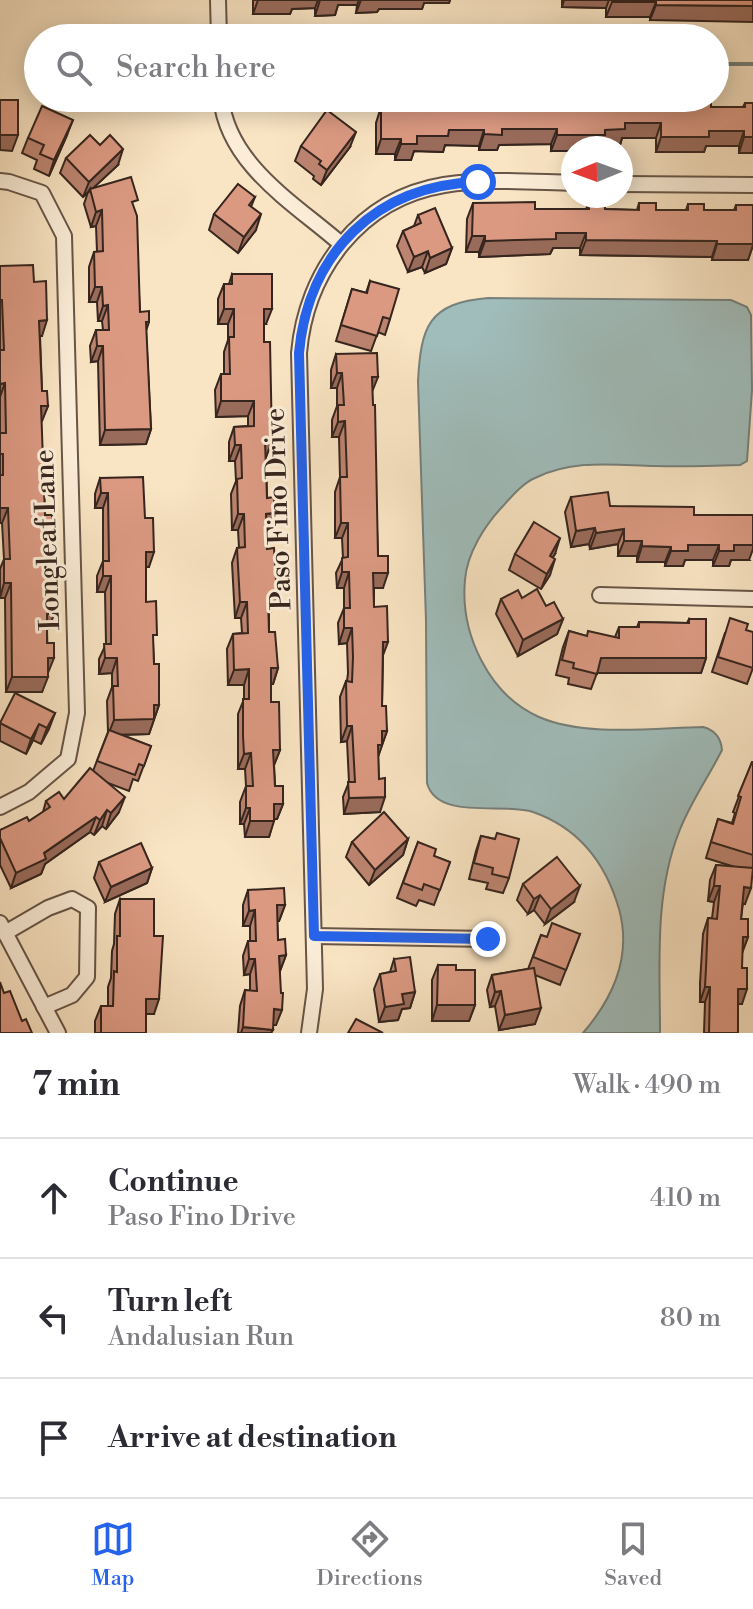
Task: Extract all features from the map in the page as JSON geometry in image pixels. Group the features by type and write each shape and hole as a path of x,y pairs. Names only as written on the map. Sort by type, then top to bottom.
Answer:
{"street":[{"path":"218,0 219,24"},
{"path":"224,112 228,130 248,162 341,244"},
{"name":"Longleaf Lane","path":"0,181 42,193 64,236 77,713 68,759 29,792 0,807"},
{"name":"Paso Fino Drive","path":"309,1033 315,989 299,353 301,329 311,295 327,263 341,244 376,212 419,191 466,182 561,183"},
{"path":"633,184 753,185"},
{"path":"600,595 753,599"},
{"path":"44,1007 72,995 87,977 88,908 72,899 2,928 44,1007 58,1033"},
{"path":"314,936 488,939"}],"water":[{"path":"488,298 731,300 747,307 751,315 752,390 747,461 740,465 708,466 609,464 550,472 526,483 496,514 473,550 466,570 467,621 473,641 492,678 521,707 539,717 577,727 620,730 703,727 714,732 720,742 722,750 679,832 665,881 659,957 660,1033 583,1033 604,1005 618,975 623,943 619,909 607,877 577,838 533,812 473,808 444,802 433,795 427,783 419,362 426,332 440,312 452,305"}],"building":[{"path":"612,0 753,0 753,6 656,5 656,2"},
{"path":"0,100 18,100 18,135 0,135"},
{"path":"745,103 753,103 753,137 744,137 744,131 709,131 709,137 661,137 661,123 625,123 625,129 605,130 605,135 557,135 557,129 502,129 502,135 484,134 484,130 449,130 448,136 417,136 417,144 401,144 401,139 381,139 381,112 729,112 729,107 745,107"},
{"path":"39,112 55,112 73,120 54,160 40,154 44,145 28,138"},
{"path":"326,112 356,132 327,170 319,164 321,161 301,146"},
{"path":"90,135 100,145 110,135 123,149 89,182 66,158"},
{"path":"131,177 138,200 132,202 137,216 140,312 149,311 149,322 146,322 151,429 105,430 103,346 97,346 96,330 109,330 108,305 103,306 102,287 95,287 94,252 103,251 102,210 96,212 90,189"},
{"path":"238,184 255,197 249,205 261,214 244,237 214,214"},
{"path":"535,202 535,209 639,210 639,203 656,203 656,210 688,210 688,204 704,204 704,210 736,210 736,205 753,205 753,244 586,240 586,233 556,233 556,239 485,241 485,236 472,236 473,203"},
{"path":"435,208 452,248 430,258 428,251 414,257 403,231 421,223 418,215"},
{"path":"33,265 34,282 46,281 47,320 39,321 42,391 47,391 48,406 41,406 45,515 52,515 53,530 44,530 49,600 54,600 54,614 47,614 47,643 54,643 54,658 48,658 48,677 12,677 11,583 4,583 4,559 10,559 8,508 0,508 3,454 0,454 0,433 6,433 5,383 0,384 0,350 4,350 0,266"},
{"path":"232,274 272,274 272,309 264,309 264,342 270,342 272,441 265,441 267,498 274,497 274,513 266,514 267,549 274,548 276,580 276,597 268,597 269,632 275,632 278,668 271,668 271,702 279,702 280,750 273,750 275,786 283,786 283,804 274,804 274,821 250,821 250,808 246,808 246,786 253,786 251,753 244,754 243,736 243,699 249,699 249,669 234,670 233,634 248,633 247,602 240,602 237,548 245,547 244,514 238,514 237,479 242,478 241,445 235,445 234,427 254,426 254,401 221,401 221,374 230,374 229,337 234,337 234,309 224,309 224,284 232,284"},
{"path":"370,281 399,289 390,319 383,317 377,336 341,325 352,289 367,293"},
{"path":"377,353 378,377 372,377 378,556 388,556 388,573 373,573 374,607 387,606 388,642 383,642 382,706 386,706 387,731 382,731 382,745 378,745 379,779 385,778 385,797 349,798 348,782 355,782 352,726 347,726 346,681 352,682 353,657 352,628 344,628 344,608 350,608 349,572 342,572 342,558 348,557 348,523 341,523 340,477 347,477 345,421 338,422 338,405 344,405 342,373 337,373 336,354"},
{"path":"143,477 145,518 153,518 154,552 146,552 146,602 156,601 157,635 153,635 154,664 159,664 159,705 154,705 154,719 114,720 113,686 118,686 117,658 105,658 104,644 111,644 111,576 103,576 103,561 109,561 108,493 101,493 100,478"},
{"path":"608,492 610,506 694,507 694,515 753,515 753,545 734,545 734,551 719,551 719,545 688,545 688,551 671,551 671,547 642,546 642,541 624,541 624,529 596,533 595,528 576,531 571,497"},
{"path":"534,522 560,538 550,556 555,559 547,574 515,554"},
{"path":"537,589 546,606 554,602 563,619 523,640 501,599 518,590 522,598"},
{"path":"730,618 748,624 746,630 753,632 753,668 718,657"},
{"path":"689,619 706,619 706,658 601,658 597,674 573,668 574,663 562,660 569,631 587,636 588,631 619,638 619,627 639,627 639,622 689,623"},
{"path":"15,693 55,713 47,728 39,724 31,739 0,723"},
{"path":"109,730 151,746 144,766 139,764 135,775 97,761"},
{"path":"752,762 753,855 711,842 718,819 733,824 741,797 738,796"},
{"path":"90,768 125,797 111,813 107,810 100,820 96,817 44,853 46,859 16,873 0,838 0,830 27,817 29,821 50,807 46,801 59,792 64,799"},
{"path":"384,812 408,839 375,870 352,842"},
{"path":"497,833 519,839 509,878 492,874 493,868 474,863 481,836 495,839"},
{"path":"418,842 436,849 434,856 450,862 440,890 424,884 422,890 403,883"},
{"path":"141,843 152,868 111,887 99,862"},
{"path":"557,857 580,886 551,909 540,895 534,899 523,884"},
{"path":"716,865 753,868 751,888 744,887 741,919 748,919 748,937 743,937 742,968 747,968 747,989 738,989 738,1033 709,1033 710,987 705,987 708,918 717,919 720,886 714,886"},
{"path":"284,888 285,905 277,905 278,940 285,939 286,955 279,956 282,1010 274,1009 273,1030 243,1027 245,990 257,991 255,959 249,959 248,941 256,941 255,910 249,911 248,890"},
{"path":"120,899 154,899 154,936 163,936 159,999 146,999 146,1033 101,1033 101,1006 113,1006 117,936 120,936"},
{"path":"552,923 580,934 566,970 533,957 541,935 547,937"},
{"path":"410,957 415,992 402,994 404,1004 385,1007 380,974 396,971 394,959"},
{"path":"438,965 456,965 456,970 475,970 475,1005 437,1005"},
{"path":"534,968 541,1008 505,1015 501,991 495,992 492,975"},
{"path":"0,982 4,993 10,991 22,1021 26,1019 32,1033 0,1033"},
{"path":"356,1019 383,1033 348,1033"}],"waterway":[{"path":"729,64 753,64"}],"route":[{"path":"478,182 442,185 419,191 376,212 357,227 341,244 315,284 301,329 299,353 314,936 488,939"}]}
